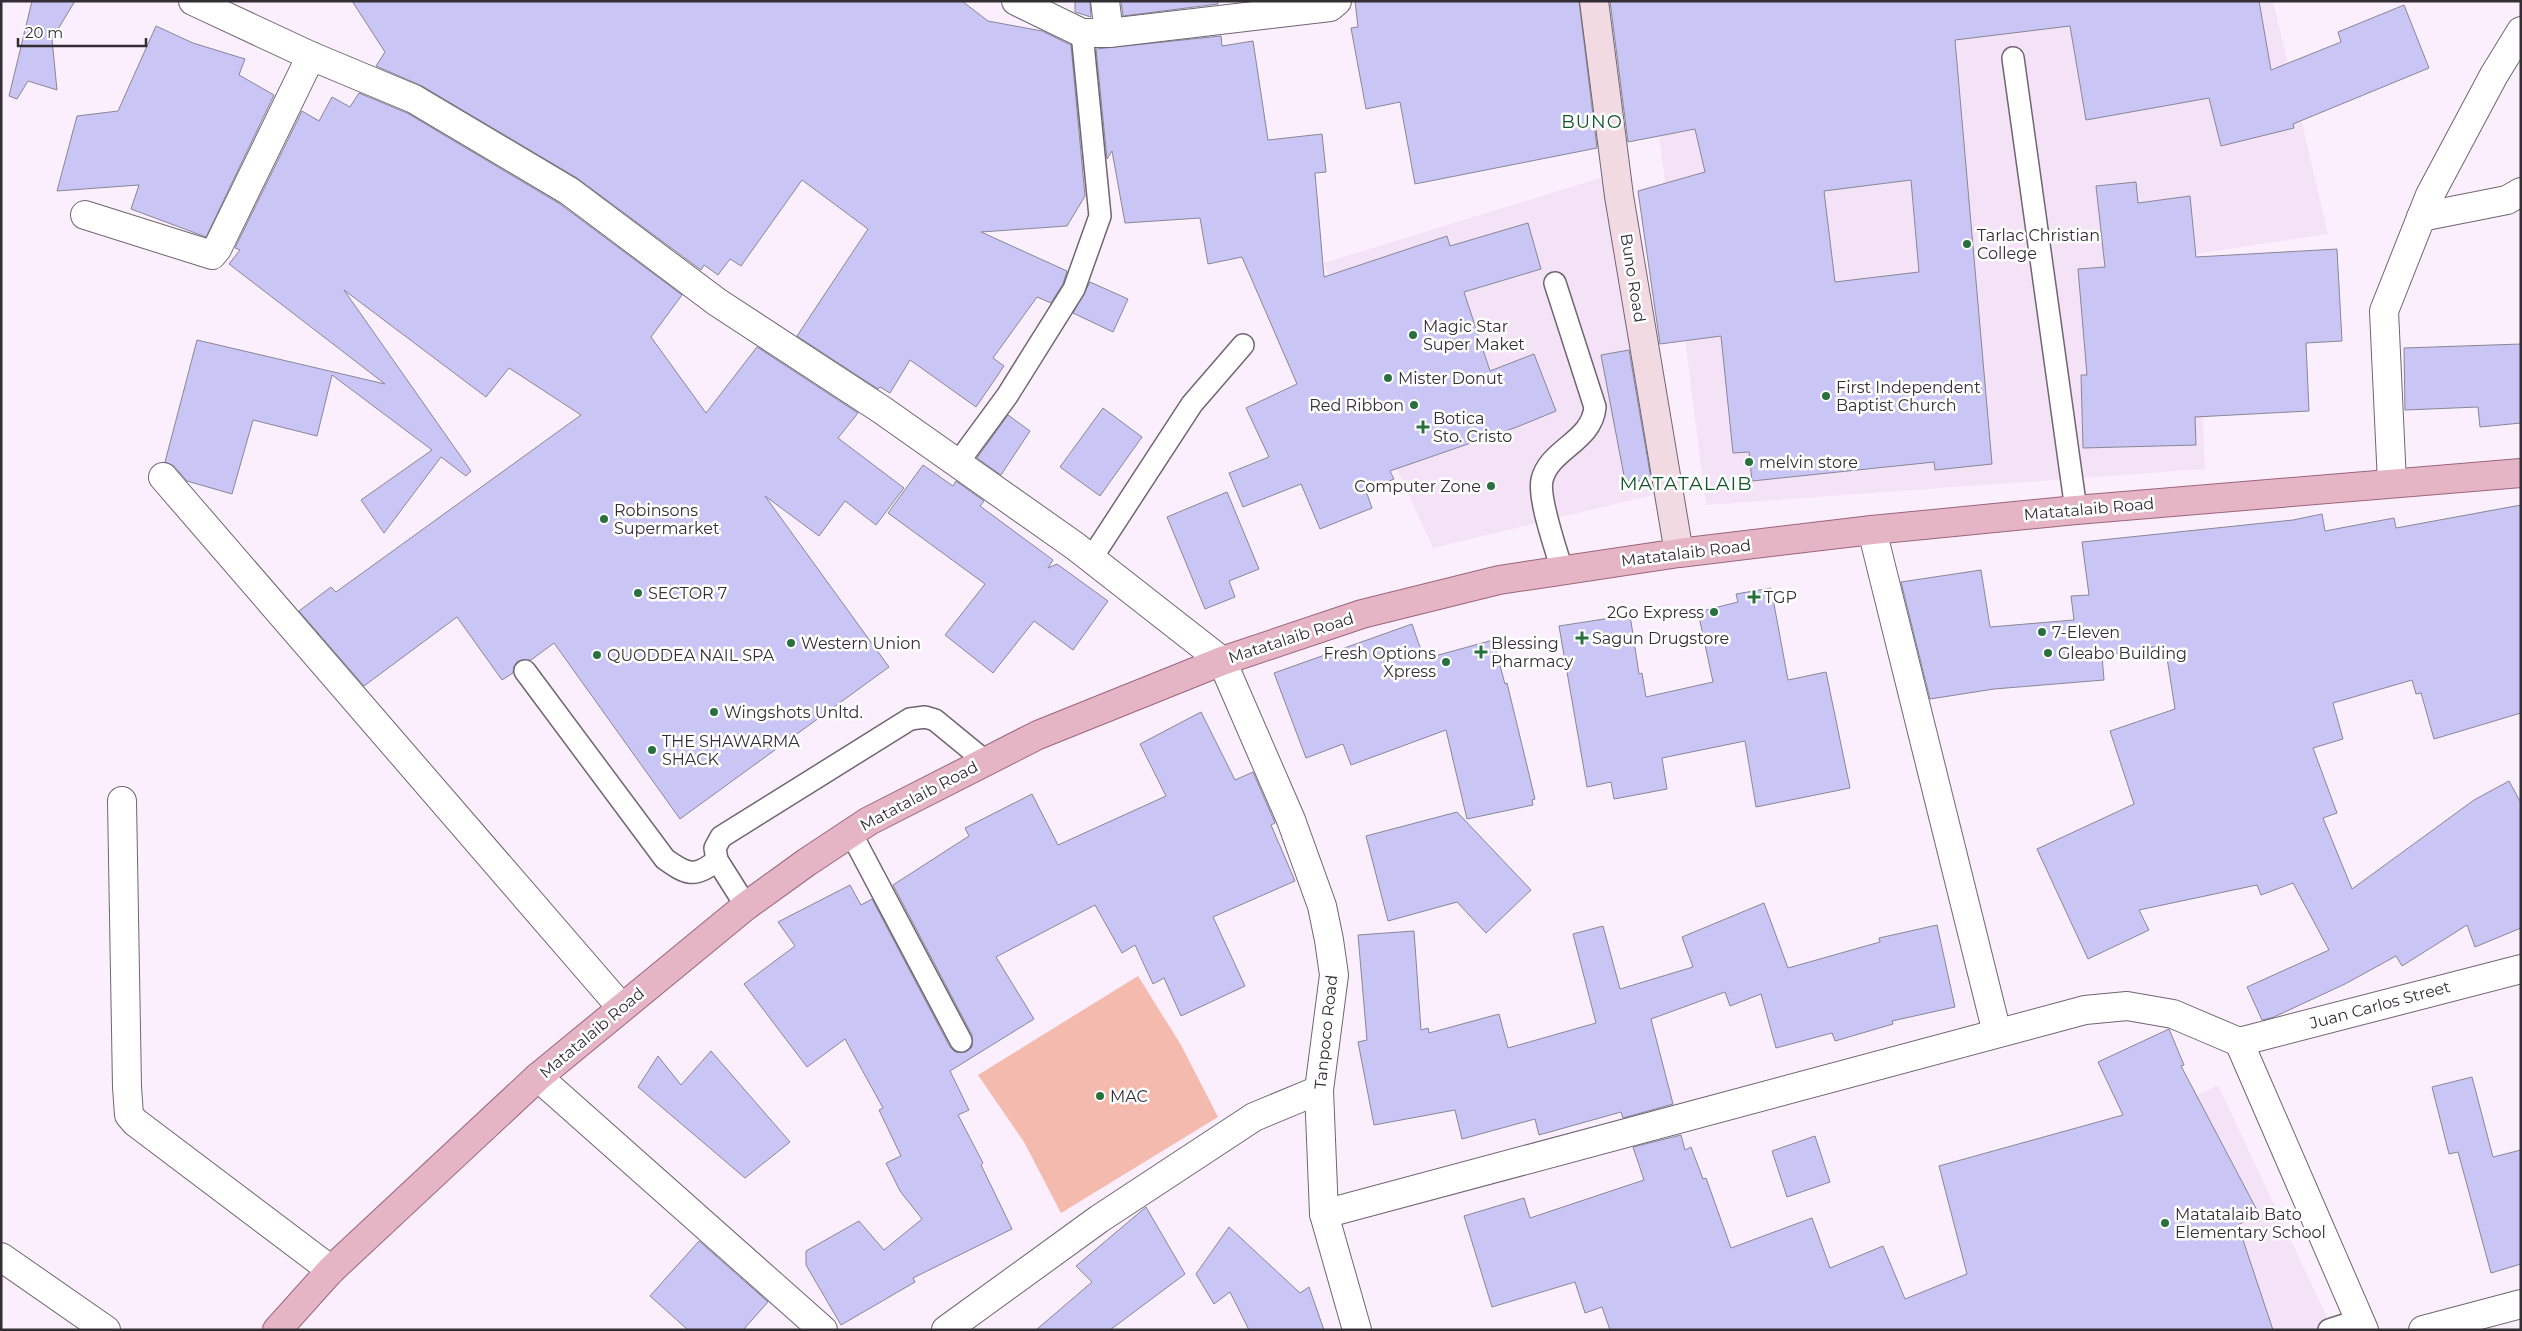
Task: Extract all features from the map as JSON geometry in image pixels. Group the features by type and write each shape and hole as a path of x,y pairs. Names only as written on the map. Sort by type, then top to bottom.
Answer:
{"main road":[{"name":"Matatalaib Road","path":"277,1330 332,1270 538,1077 746,906 869,821 1038,735 1222,661 1362,614 1499,580 1679,553 1872,530 2076,510 2521,473"}],"street":[{"path":"193,1 311,56 414,99 569,191 717,302 882,410 1091,558 1222,661"},
{"path":"1016,1 1082,33 1109,34 1330,7 1337,1"},
{"path":"1105,1 1109,34"},
{"name":"Buno Road","path":"1594,1 1620,196 1679,553"},
{"path":"2392,484 2384,311 2430,195 2521,31"},
{"path":"85,215 212,255 217,249 311,56"},
{"path":"2421,217 2507,200 2521,192"},
{"path":"163,477 621,1007"},
{"path":"1872,530 1998,1033"},
{"name":"Tanpoco Road","path":"1222,661 1291,820 1322,906 1330,940 1334,975 1319,1090 1324,1214 1357,1330"},
{"path":"122,801 126,1078 130,1115 135,1122 332,1270"},
{"name":"Juan Carlos Street","path":"2239,1042 2521,969"},
{"path":"1324,1214 2086,1010 2127,1006 2173,1014 2239,1042 2362,1325"},
{"path":"538,1077 821,1329"},
{"path":"946,1330 1099,1219 1254,1117 1319,1090"},
{"path":"1,1257 106,1330"},
{"path":"2423,1330 2521,1304"}],"lane":[{"path":"957,464 1007,396 1074,289 1100,216 1082,33"},
{"path":"2013,58 2076,510"},
{"path":"1555,283 1595,407 1594,420 1587,430 1553,460 1542,478 1542,492 1562,570"},
{"path":"1091,558 1192,404 1243,345"},
{"path":"525,671 665,859 682,872 700,872 717,860"},
{"path":"746,906 717,860 715,848 721,837 910,719 925,717 936,720 986,761"},
{"path":"851,833 962,1041"},
{"path":"2329,1330 2362,1325"}],"shaded area":[{"name":"Tarlac Christian College","path":"1642,1 2273,1 2328,234 2196,254 2205,469 1706,505"},
{"path":"1613,174 1665,492 1433,548 1397,469 1324,263"},
{"name":"MAC","path":"1138,976 1181,1045 1218,1117 1061,1213 1024,1142 978,1075"},
{"name":"Matatalaib Bato Elementary School","path":"2218,1085 2333,1330 1991,1330 2117,1136"}],"building":[{"path":"32,1 75,1 52,39 57,90 28,81 17,99 9,96"},
{"path":"352,1 962,1 988,21 1042,31 1071,45 1085,196 1067,226 981,232 1067,271 1063,284 1051,303 1037,297 993,358 1004,366 976,407 910,360 890,393 880,387 878,389 797,336 868,229 802,180 741,266 730,259 718,275 704,265 701,270 577,178 422,86 376,66 385,52"},
{"path":"1075,1 1090,1 1091,17 1075,12"},
{"path":"1121,1 1218,1 1218,4 1123,16"},
{"path":"1355,1 1579,1 1597,148 1415,184 1400,102 1366,109 1351,28 1358,27"},
{"path":"1610,1 2259,1 2271,70 2341,42 2338,32 2404,5 2429,68 2293,124 2294,128 2221,146 2209,98 2086,120 2070,26 1955,40 1992,464 1935,470 1934,462 1752,481 1749,452 1733,453 1721,336 1660,344 1638,191 1705,172 1695,129 1628,142","holes":["1911,180 1919,272 1835,282 1824,191"]},
{"path":"156,26 193,43 245,59 239,75 274,95 206,237 131,209 139,185 57,191 77,116 118,111"},
{"path":"1221,36 1222,46 1253,41 1268,140 1322,134 1326,172 1315,173 1324,277 1447,236 1450,246 1528,223 1541,269 1464,292 1490,371 1534,354 1556,411 1517,427 1390,471 1394,479 1366,491 1372,508 1320,529 1301,484 1243,507 1229,473 1269,457 1246,408 1297,384 1242,257 1208,264 1200,218 1125,223 1112,151 1107,159 1096,49"},
{"path":"359,93 407,113 560,204 682,295 651,337 706,413 757,347 858,413 838,438 904,488 876,525 845,501 819,536 765,496 889,667 680,819 554,643 531,660 518,661 514,666 513,673 502,680 457,617 364,686 299,611 331,587 336,592 581,415 509,368 486,397 344,290 471,471 466,476 441,457 384,533 361,500 432,450 332,375 317,436 253,420 232,494 187,481 174,466 165,462 197,340 385,384 229,264 240,250 235,248 302,111 319,121 332,97 350,107"},
{"path":"2136,182 2138,203 2190,196 2196,257 2337,249 2342,341 2306,343 2309,411 2195,417 2196,445 2083,448 2081,375 2087,375 2078,269 2105,267 2096,186"},
{"path":"1090,282 1128,299 1113,332 1073,313"},
{"path":"2521,344 2521,423 2480,427 2478,407 2405,410 2404,348"},
{"path":"1629,350 1651,479 1639,481 1625,481 1601,355"},
{"path":"1103,408 1142,437 1100,496 1060,467"},
{"path":"1008,415 1030,431 1001,475 977,458"},
{"path":"923,465 953,486 956,481 984,501 980,506 1053,560 1048,568 1057,564 1108,601 1073,650 1034,621 993,673 945,635 985,584 888,513"},
{"path":"1227,492 1259,569 1229,581 1235,597 1205,609 1167,517"},
{"path":"2521,505 2521,713 2434,739 2421,693 2416,694 2412,680 2333,703 2343,739 2313,748 2337,813 2323,818 2352,889 2474,800 2509,781 2521,803 2521,928 2475,947 2467,925 2402,966 2396,956 2345,984 2274,1017 2262,1020 2247,987 2329,950 2293,883 2261,895 2257,885 2139,910 2149,930 2088,959 2037,849 2134,804 2110,731 2175,709 2165,645 2102,656 2104,680 1994,689 1930,699 1901,582 1981,570 1990,627 2074,620 2071,596 2089,595 2082,542 2293,520 2322,514 2325,531 2394,518 2396,528"},
{"path":"1771,588 1788,680 1826,672 1850,788 1756,807 1745,741 1662,758 1667,789 1614,799 1611,782 1587,787 1559,626 1630,615 1639,674 1642,673 1646,697 1713,682 1698,612 1738,602 1736,594"},
{"path":"1412,624 1424,659 1493,640 1505,684 1507,683 1535,799 1532,800 1533,805 1467,819 1446,730 1351,765 1343,744 1306,758 1274,673"},
{"path":"1201,712 1235,780 1253,772 1275,823 1271,825 1295,881 1213,917 1245,986 1181,1016 1164,978 1153,984 1135,945 1122,953 1095,905 996,957 1034,1019 950,1071 969,1110 958,1115 983,1163 981,1165 1012,1229 913,1278 915,1282 841,1325 806,1265 806,1251 859,1221 884,1250 922,1219 900,1191 886,1163 901,1156 879,1110 883,1108 845,1039 807,1067 744,984 795,946 778,922 850,885 861,905 872,899 950,1047 955,1052 966,1052 972,1047 972,1035 893,885 969,836 965,828 1032,794 1058,845 1166,796 1140,744"},
{"path":"1457,812 1531,890 1486,933 1457,902 1388,921 1366,836"},
{"path":"1764,903 1788,968 1880,942 1879,938 1937,925 1955,1007 1892,1021 1893,1024 1835,1041 1832,1033 1776,1048 1761,994 1730,1006 1725,992 1651,1019 1673,1104 1623,1118 1621,1112 1539,1135 1535,1119 1462,1139 1455,1110 1374,1125 1358,1042 1367,1040 1358,935 1414,931 1421,1030 1428,1028 1429,1033 1499,1014 1508,1048 1596,1023 1573,934 1603,926 1620,989 1693,967 1682,937"},
{"path":"2169,1029 2184,1065 2181,1066 2259,1214 2238,1225 2273,1330 1610,1330 1602,1307 1585,1313 1575,1282 1492,1307 1464,1216 1524,1198 1530,1218 1644,1180 1633,1147 1681,1135 1685,1150 1691,1147 1703,1179 1706,1178 1731,1248 1812,1218 1830,1268 1883,1246 1905,1299 1967,1274 1939,1166 2123,1115 2098,1062"},
{"path":"711,1051 790,1142 745,1178 638,1087 658,1056 681,1085"},
{"path":"2472,1077 2493,1157 2521,1150 2521,1264 2491,1273 2458,1152 2449,1154 2432,1087"},
{"path":"1815,1136 1830,1182 1787,1197 1772,1151"},
{"path":"1146,1207 1185,1274 1110,1330 1036,1330 1092,1282 1076,1266"},
{"path":"1229,1227 1300,1293 1309,1287 1324,1330 1249,1330 1230,1292 1214,1304 1196,1274"},
{"path":"699,1241 768,1302 743,1330 688,1330 650,1296"}],"place":[{"name":"Tarlac Christian College","path":"1967,244"},
{"name":"Magic Star Super Maket","path":"1413,335"},
{"name":"Mister Donut","path":"1388,378"},
{"name":"First Independent Baptist Church","path":"1826,396"},
{"name":"Red Ribbon","path":"1414,405"},
{"name":"Botica Sto. Cristo","path":"1423,427"},
{"name":"melvin store","path":"1749,462"},
{"name":"Computer Zone","path":"1491,486"},
{"name":"Robinsons Supermarket","path":"604,519"},
{"name":"SECTOR 7","path":"638,593"},
{"name":"TGP","path":"1754,597"},
{"name":"2Go Express","path":"1714,612"},
{"name":"7-Eleven","path":"2042,632"},
{"name":"Sagun Drugstore","path":"1582,638"},
{"name":"Western Union","path":"791,643"},
{"name":"Blessing Pharmacy","path":"1481,652"},
{"name":"Gleabo Building","path":"2048,653"},
{"name":"QUODDEA NAIL SPA","path":"597,655"},
{"name":"Fresh Options Xpress","path":"1446,662"},
{"name":"Wingshots Unltd.","path":"714,712"},
{"name":"THE SHAWARMA SHACK","path":"652,750"},
{"name":"MAC","path":"1100,1096"},
{"name":"Matatalaib Bato Elementary School","path":"2165,1223"}],"district":[{"name":"BUNO","path":"1592,122"},
{"name":"MATATALAIB","path":"1686,483"}]}
